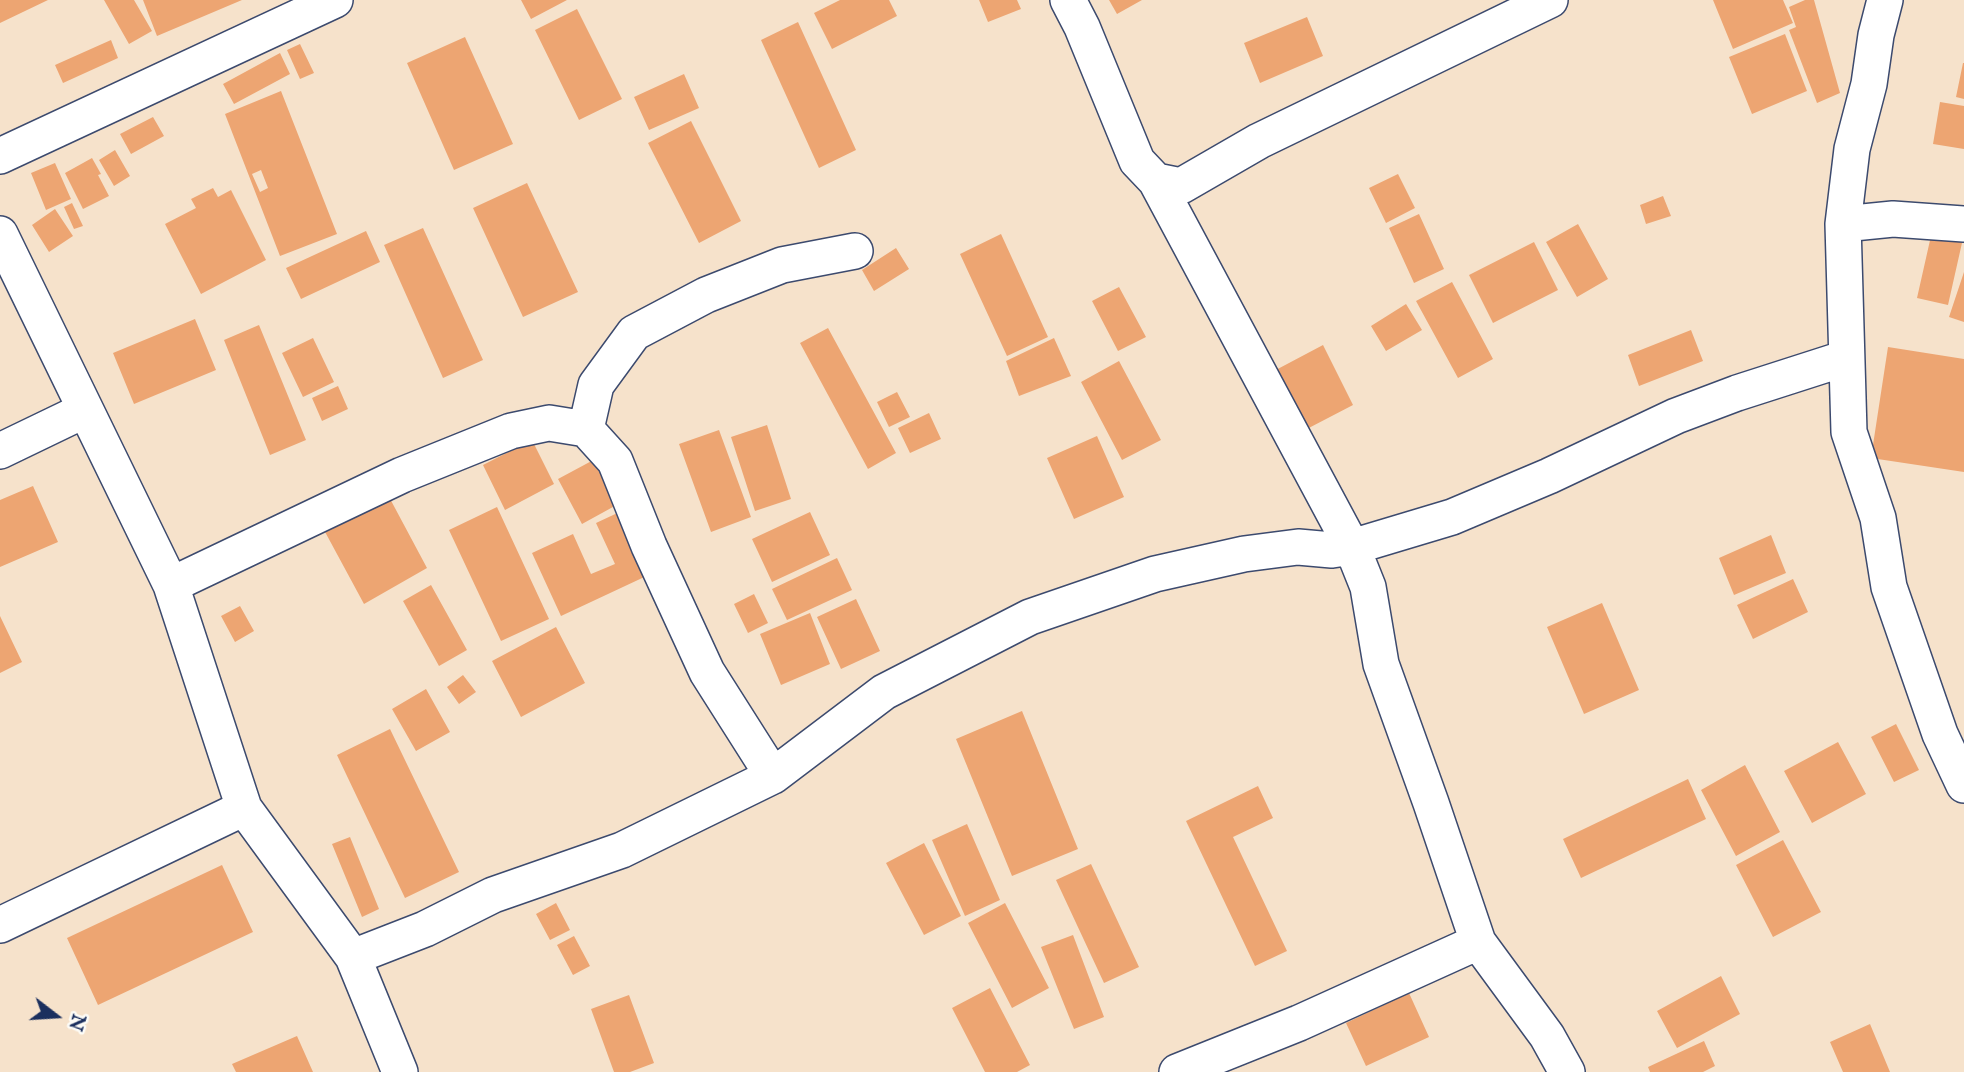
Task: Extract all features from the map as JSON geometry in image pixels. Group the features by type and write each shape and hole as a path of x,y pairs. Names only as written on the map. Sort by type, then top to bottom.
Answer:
{"street":[{"path":"0,156 335,0"},
{"path":"1068,0 1138,161 1156,181 1352,547 1368,587 1381,664 1478,942 1547,1036 1567,1072"},
{"path":"1156,181 1181,186 1259,141 1550,0"},
{"path":"1858,0 1876,34"},
{"path":"1885,0 1876,34 1869,85 1852,149 1843,224 1849,432 1878,518 1889,587 1940,734 1964,785"},
{"path":"1843,224 1893,219 1964,224"},
{"path":"0,234 171,585 244,808 353,957 400,1072"},
{"path":"586,429 596,385 634,333 706,295 782,265 855,251"},
{"path":"353,957 425,929 493,895 622,850 773,776 884,692 1030,617 1155,574 1244,554 1298,547 1332,550 1352,547 1452,517 1549,476 1676,416 1846,358"},
{"path":"0,451 85,410"},
{"path":"171,585 402,475 511,430 549,423 586,429 615,461 649,546 708,672 773,776"},
{"path":"0,926 244,808"},
{"path":"1177,1072 1298,1023 1478,942"}],"building":[{"path":"0,0 48,0 0,23"},
{"path":"104,0 134,0 152,31 129,44"},
{"path":"143,0 242,0 157,36"},
{"path":"521,0 567,0 531,19"},
{"path":"840,0 889,0 897,16 832,49 814,13"},
{"path":"979,0 1017,0 1021,9 988,22"},
{"path":"1109,0 1142,0 1117,14"},
{"path":"1713,0 1783,0 1793,23 1733,49"},
{"path":"1805,0 1814,0 1840,93 1817,103 1789,30 1796,27 1789,7"},
{"path":"577,9 622,99 579,120 535,30"},
{"path":"1307,17 1323,56 1260,83 1244,43"},
{"path":"798,22 856,150 819,168 761,40"},
{"path":"1785,34 1807,91 1752,114 1729,57"},
{"path":"465,37 513,144 454,170 407,63"},
{"path":"111,40 118,58 63,83 55,65"},
{"path":"300,44 314,73 300,79 287,50"},
{"path":"280,53 290,74 234,104 223,84"},
{"path":"1964,63 1964,99 1956,97"},
{"path":"684,74 699,108 649,130 634,97"},
{"path":"281,91 337,234 280,256 225,114","holes":["261,170 268,188 260,192 252,174"]},
{"path":"1940,102 1964,106 1964,149 1933,144"},
{"path":"153,117 164,136 131,154 120,134"},
{"path":"691,121 741,221 699,243 648,143"},
{"path":"115,150 130,176 114,186 99,160"},
{"path":"92,158 109,196 83,209 65,173"},
{"path":"55,163 71,199 46,210 31,173"},
{"path":"1398,174 1415,208 1386,223 1369,188"},
{"path":"527,183 578,292 523,317 473,208"},
{"path":"213,188 218,197 231,190 266,260 201,294 165,224 196,208 191,199"},
{"path":"1663,196 1671,216 1646,224 1640,205"},
{"path":"72,203 83,226 74,229 64,207"},
{"path":"55,209 73,236 49,252 32,225"},
{"path":"1419,214 1444,269 1414,283 1389,228"},
{"path":"1578,224 1608,279 1577,297 1546,242"},
{"path":"1933,227 1964,234 1948,305 1917,298"},
{"path":"423,228 483,360 443,378 384,245"},
{"path":"366,231 380,262 301,299 286,268"},
{"path":"1001,234 1048,337 1007,356 960,254"},
{"path":"1534,242 1558,290 1493,323 1469,275"},
{"path":"896,248 909,269 874,291 862,270"},
{"path":"1964,272 1964,322 1949,317"},
{"path":"1452,282 1493,359 1458,378 1416,301"},
{"path":"1119,287 1146,337 1118,351 1092,301"},
{"path":"1406,304 1422,330 1386,351 1371,326"},
{"path":"195,319 216,370 134,404 113,353"},
{"path":"259,325 306,440 270,455 224,340"},
{"path":"828,328 896,453 868,469 800,343"},
{"path":"1691,330 1703,361 1639,386 1628,355"},
{"path":"313,338 334,382 303,397 282,353"},
{"path":"1054,338 1071,376 1019,396 1006,361"},
{"path":"1323,345 1353,405 1303,431 1272,372"},
{"path":"1888,347 1964,359 1964,472 1871,458"},
{"path":"1119,361 1161,440 1122,460 1081,382"},
{"path":"338,386 348,409 322,421 312,398"},
{"path":"897,392 910,417 889,427 877,402"},
{"path":"929,413 941,439 910,453 898,428"},
{"path":"767,425 791,499 755,511 731,437"},
{"path":"719,430 751,517 711,532 679,444"},
{"path":"1097,436 1124,497 1074,519 1047,458"},
{"path":"532,440 554,484 505,510 483,465"},
{"path":"599,457 622,502 582,524 558,479"},
{"path":"33,486 58,542 0,567 0,500"},
{"path":"388,495 427,568 364,604 324,530"},
{"path":"497,507 549,619 501,641 449,530"},
{"path":"626,509 655,572 561,616 532,553 573,534 591,574 615,564 596,523"},
{"path":"810,512 830,555 772,582 752,539"},
{"path":"1771,535 1786,573 1734,595 1719,558"},
{"path":"837,558 852,590 787,620 772,589"},
{"path":"1793,579 1808,612 1753,639 1737,605"},
{"path":"431,585 467,650 439,666 403,601"},
{"path":"754,594 768,623 748,633 734,604"},
{"path":"856,599 880,651 841,669 817,617"},
{"path":"1602,603 1639,690 1584,714 1547,627"},
{"path":"240,606 254,631 235,642 221,616"},
{"path":"810,613 830,664 781,685 760,634"},
{"path":"0,616 22,662 0,673"},
{"path":"556,627 585,683 521,717 492,661"},
{"path":"463,675 476,692 459,704 447,687"},
{"path":"426,689 450,732 416,751 392,709"},
{"path":"1022,711 1078,849 1012,876 956,739"},
{"path":"1896,724 1919,770 1894,782 1871,737"},
{"path":"390,729 459,872 405,898 337,755"},
{"path":"1838,742 1866,794 1812,823 1784,771"},
{"path":"1745,765 1780,832 1736,856 1701,790"},
{"path":"1688,779 1706,819 1581,878 1563,839"},
{"path":"1258,786 1273,818 1233,837 1287,951 1255,966 1186,821"},
{"path":"967,824 1000,900 965,916 932,840"},
{"path":"350,837 379,909 362,917 332,844"},
{"path":"1783,840 1821,912 1773,937 1736,865"},
{"path":"924,843 961,916 924,935 886,863"},
{"path":"1091,864 1139,967 1104,983 1056,880"},
{"path":"222,865 253,932 98,1005 67,938"},
{"path":"556,903 570,930 550,940 536,914"},
{"path":"1005,903 1049,988 1012,1008 968,923"},
{"path":"1073,935 1104,1017 1074,1029 1041,947"},
{"path":"574,936 590,966 573,975 557,945"},
{"path":"1721,976 1740,1014 1677,1048 1657,1011"},
{"path":"990,988 1030,1065 1017,1072 985,1072 952,1008"},
{"path":"1409,993 1429,1037 1366,1066 1346,1023"},
{"path":"629,995 654,1063 630,1072 614,1072 591,1009"},
{"path":"1870,1024 1890,1072 1843,1072 1830,1042"},
{"path":"297,1036 313,1072 236,1072 232,1064"},
{"path":"1704,1041 1715,1066 1703,1072 1650,1072 1648,1067"}]}
